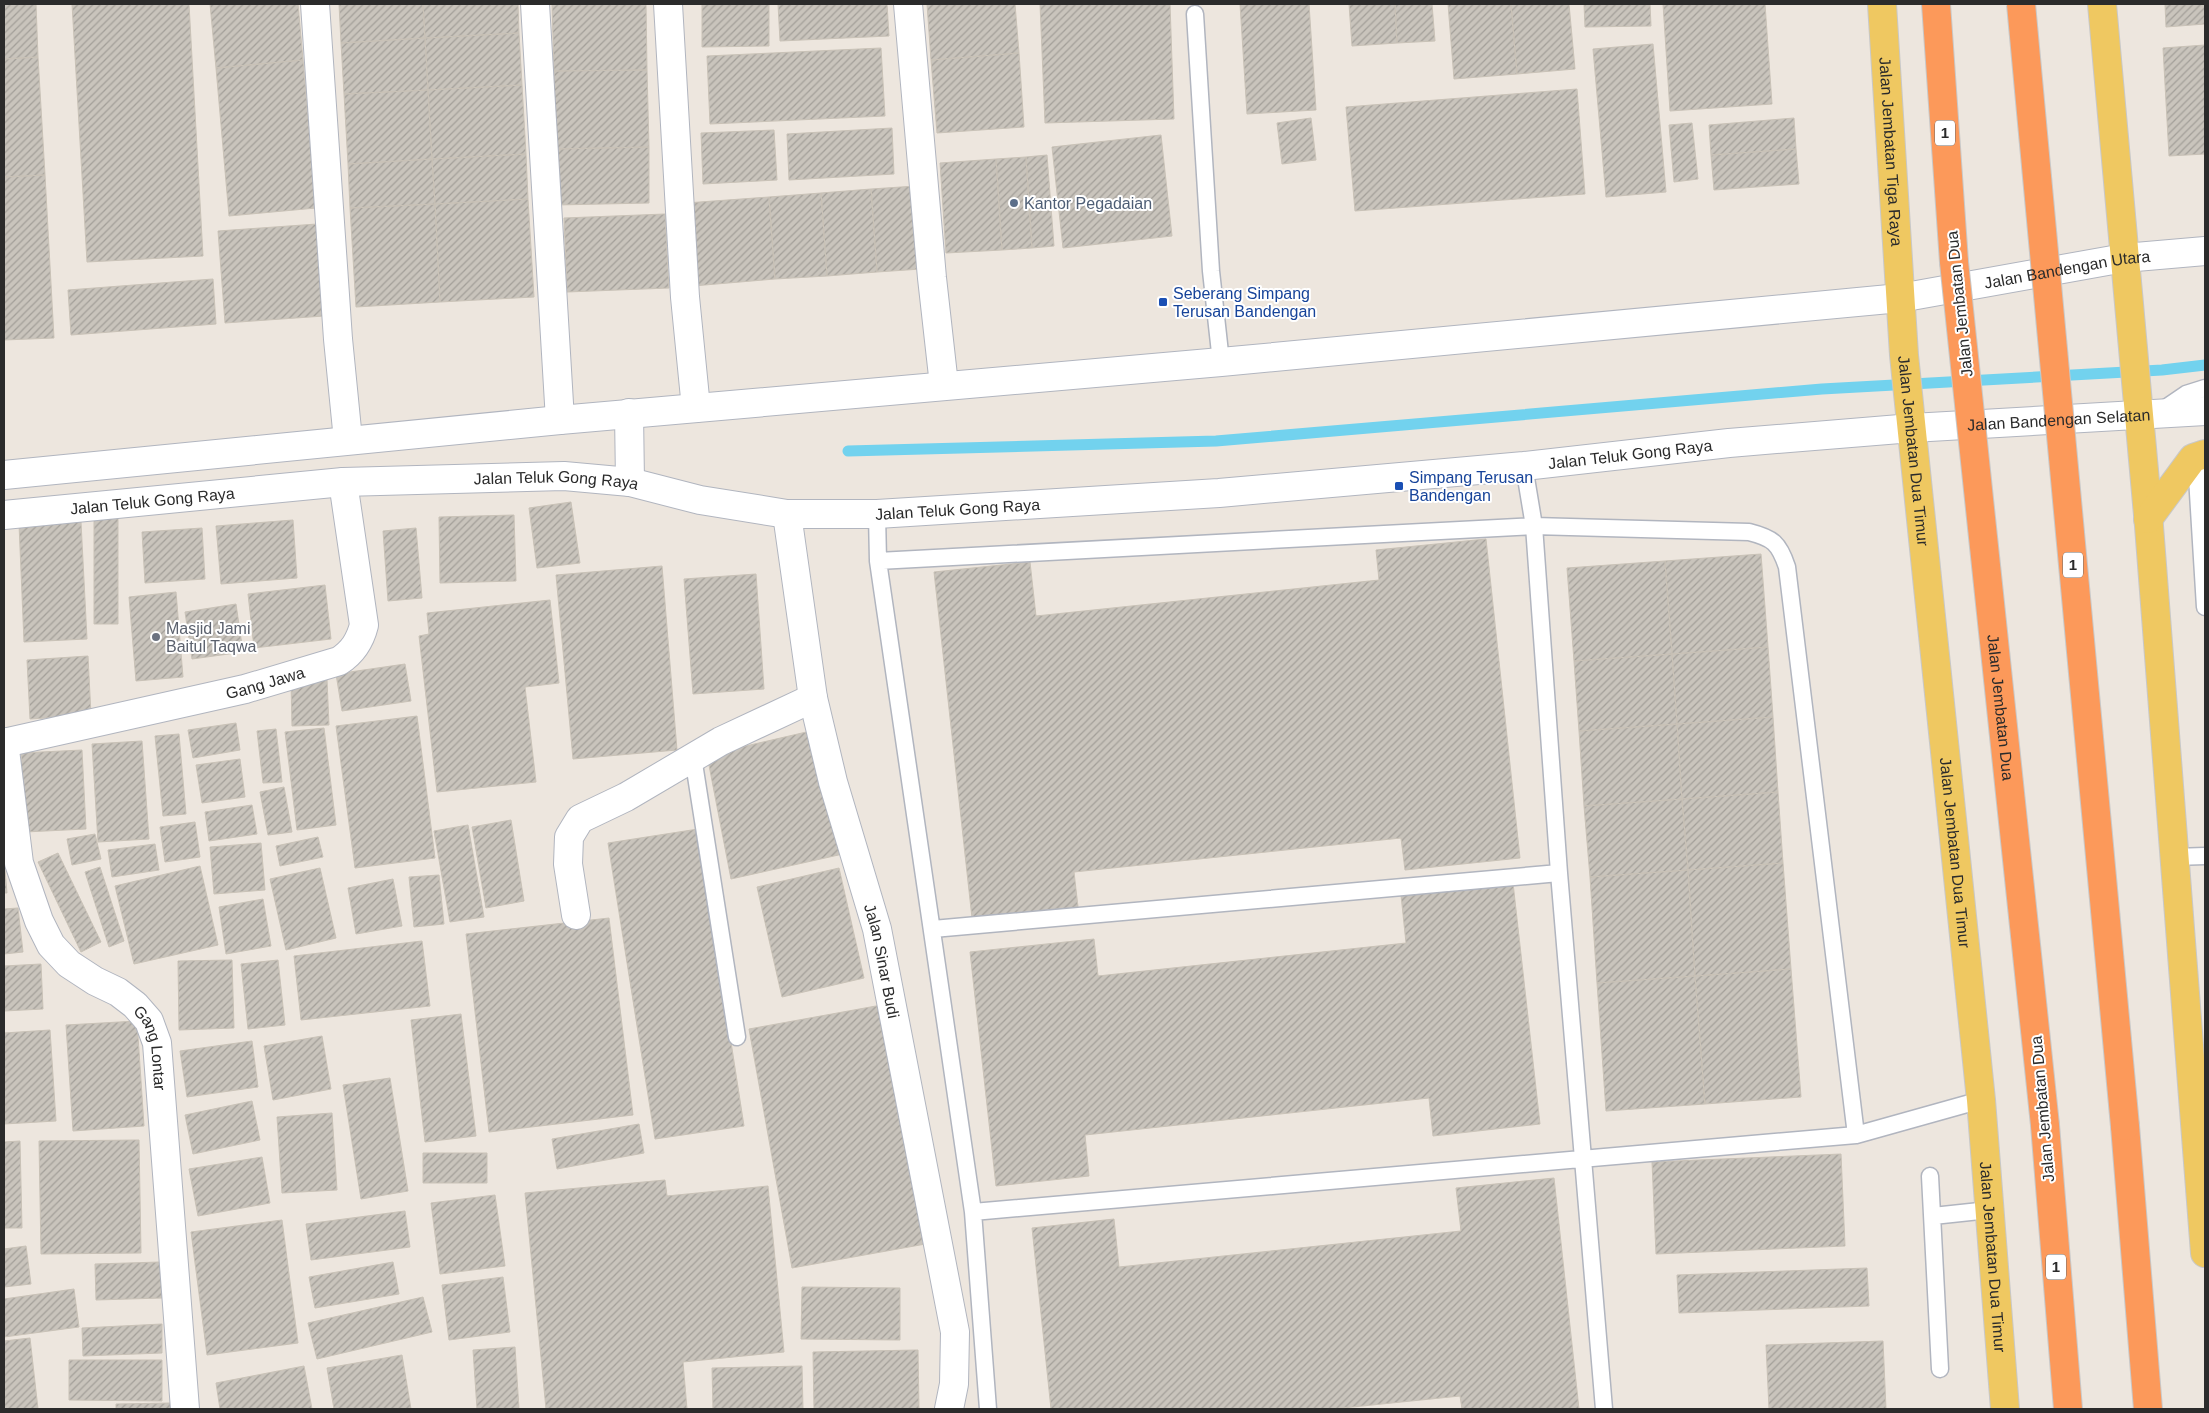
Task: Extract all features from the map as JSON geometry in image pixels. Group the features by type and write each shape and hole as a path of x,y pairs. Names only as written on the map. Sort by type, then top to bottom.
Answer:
{"highway":[{"name":"Jalan Jembatan Dua","path":"1936,4 1954,262 2045,1125 2068,1409"},
{"name":"1","path":"2021,4 2125,1126 2148,1409"}],"main road":[{"path":"315,4 338,339 348,440"},
{"path":"535,4 560,420"},
{"path":"668,4 685,296 696,408"},
{"path":"908,4 932,278 944,385"},
{"name":"Jalan Jembatan Tiga Raya","path":"1882,4 1900,298"},
{"path":"2102,4 2136,377 2148,415 2148,519 2174,857 2200,1114 2205,1253"},
{"name":"Jalan Bandengan Utara","path":"1900,298 2124,258 2205,251"},
{"path":"4,475 628,413 1221,362 1900,298"},
{"name":"Jalan Jembatan Dua Timur","path":"1900,298 1980,1100 2005,1409"},
{"name":"Jalan Bandengan Selatan","path":"1912,428 2205,411"},
{"path":"628,413 630,482"},
{"name":"Jalan Teluk Gong Raya","path":"4,515 343,482 564,476 630,482 700,500 787,514 877,514 1219,493 1524,466 1729,443 1912,428"},
{"path":"2148,519 2193,458 2205,454"},
{"name":"Gang Jawa","path":"4,742 245,690 339,661 348,656 361,636 364,625 343,482"},
{"name":"Jalan Sinar Budi","path":"787,514 813,698 833,782 877,929 955,1332 954,1384 949,1409"},
{"path":"576,915 568,864 569,837 580,819 626,797 721,741 813,698"},
{"name":"Gang Lontar","path":"4,742 19,863 39,921 51,945 69,964 96,982 118,992 136,1005 150,1022 157,1043 184,1409"}],"lane":[{"path":"1195,14 1211,271 1221,362"},
{"path":"2148,415 2186,394 2205,388"},
{"path":"1524,466 1534,526 1559,873 1604,1409"},
{"path":"2205,476 2196,477 2205,607"},
{"path":"877,514 878,561 934,929 973,1212 988,1409"},
{"path":"878,561 1534,526 1749,532 1767,536 1781,549 1787,567 1856,1135"},
{"path":"693,757 736,1037"},
{"path":"2174,857 2205,856"},
{"path":"934,929 1559,873"},
{"path":"973,1212 1856,1135 1980,1100"},
{"path":"1930,1176 1940,1369"},
{"path":"1933,1216 1989,1210"}],"building":[{"path":"4,4 36,4 38,57 4,59"},
{"path":"72,4 189,4 203,256 87,262"},
{"path":"210,4 298,4 303,60 216,68"},
{"path":"339,4 423,4 425,38 341,43"},
{"path":"423,4 518,4 519,33 425,38"},
{"path":"552,4 646,4 647,70 554,71"},
{"path":"702,4 769,4 769,46 702,47"},
{"path":"778,4 887,4 889,36 780,41"},
{"path":"927,4 1015,4 1019,53 931,60"},
{"path":"1040,4 1170,4 1174,119 1045,123"},
{"path":"1240,4 1309,4 1316,110 1247,114"},
{"path":"1349,4 1395,4 1397,43 1352,46"},
{"path":"1395,4 1432,4 1435,41 1397,43"},
{"path":"1448,4 1511,4 1517,74 1454,79"},
{"path":"1511,4 1569,4 1575,69 1517,74"},
{"path":"1584,4 1650,4 1651,26 1585,27"},
{"path":"1663,4 1765,4 1772,104 1670,111"},
{"path":"2165,4 2205,4 2205,24 2166,27"},
{"path":"519,33 522,85 428,90 425,38"},
{"path":"425,38 428,90 344,94 341,43"},
{"path":"1653,44 1666,192 1606,197 1593,49"},
{"path":"2205,45 2205,154 2169,156 2163,48"},
{"path":"881,48 885,116 710,124 707,56"},
{"path":"1019,53 1024,127 937,133 931,60"},
{"path":"38,57 45,175 4,177 4,59"},
{"path":"303,60 316,208 229,216 216,68"},
{"path":"647,70 649,147 555,149 554,71"},
{"path":"522,85 526,154 432,159 428,90"},
{"path":"1577,89 1585,194 1355,211 1346,107"},
{"path":"428,90 432,159 348,164 344,94"},
{"path":"1311,118 1316,160 1282,164 1277,123"},
{"path":"1794,118 1796,149 1711,155 1709,125"},
{"path":"1692,123 1698,179 1674,182 1669,125"},
{"path":"892,128 894,174 789,180 787,134"},
{"path":"774,130 777,180 703,184 701,133"},
{"path":"1161,135 1172,236 1063,248 1052,147"},
{"path":"649,147 649,203 556,205 555,149"},
{"path":"1796,149 1799,184 1714,190 1711,155"},
{"path":"526,154 528,199 435,204 432,159"},
{"path":"1047,155 1054,246 1032,248 1026,157"},
{"name":"Kantor Pegadaian","path":"1026,157 1032,248 1002,250 996,159"},
{"path":"432,159 435,204 350,208 348,164"},
{"path":"996,159 1002,250 946,253 940,163"},
{"path":"45,175 54,338 4,340 4,177"},
{"path":"916,186 921,269 877,272 871,189"},
{"path":"871,189 877,272 827,276 821,193"},
{"path":"821,193 827,276 775,279 769,197"},
{"path":"769,197 775,279 693,286 686,203"},
{"path":"528,199 534,297 440,302 435,204"},
{"path":"435,204 440,302 356,307 350,208"},
{"path":"665,214 669,288 567,292 564,218"},
{"path":"317,224 324,316 225,323 218,231"},
{"path":"213,279 216,324 71,335 68,290"},
{"path":"571,502 580,563 537,568 529,508"},
{"path":"514,515 516,581 440,583 439,517"},
{"path":"94,518 118,518 118,624 94,624"},
{"path":"293,520 297,578 221,584 216,526"},
{"path":"81,522 87,639 24,642 19,524"},
{"path":"202,528 205,579 145,583 142,532"},
{"path":"416,528 422,598 388,601 383,531"},
{"path":"1486,539 1520,858 1405,870 1401,838 1074,872 1078,907 972,918 934,572 1030,562 1036,616 1379,580 1376,550"},
{"path":"1761,554 1768,647 1672,654 1665,561"},
{"path":"1665,561 1672,654 1574,661 1567,568"},
{"path":"662,566 677,750 573,759 556,575"},
{"path":"756,574 764,689 693,694 684,579"},
{"path":"325,585 331,639 254,648 248,594"},
{"name":"Masjid Jami Baitul Taqwa","path":"176,592 183,677 136,681 129,597"},
{"path":"550,600 559,683 525,687 536,782 437,792 419,636 429,634 427,613"},
{"path":"236,604 243,652 192,659 185,612"},
{"path":"1768,647 1773,717 1677,724 1672,654"},
{"path":"1672,654 1677,724 1579,731 1574,661"},
{"path":"88,656 91,715 30,719 27,660"},
{"path":"405,664 411,701 342,711 336,674"},
{"path":"327,680 329,725 292,726 291,682"},
{"path":"417,716 435,858 355,868 336,726"},
{"path":"1773,717 1778,792 1682,799 1677,724"},
{"path":"236,723 240,750 193,758 188,730"},
{"path":"1677,724 1682,799 1584,806 1579,731"},
{"path":"324,728 336,825 297,830 285,732"},
{"path":"276,729 282,782 263,783 257,731"},
{"path":"815,730 843,854 731,879 707,755"},
{"path":"179,734 186,814 163,816 155,736"},
{"path":"142,741 149,839 98,842 92,744"},
{"path":"82,750 86,829 25,832 21,753"},
{"path":"240,759 245,797 202,803 196,765"},
{"path":"284,787 292,832 268,835 260,792"},
{"path":"1778,792 1783,863 1688,870 1682,799"},
{"path":"1682,799 1688,870 1590,877 1584,806"},
{"path":"252,805 257,834 209,841 205,812"},
{"path":"511,820 524,901 486,908 472,827"},
{"path":"195,822 200,857 165,862 160,827"},
{"path":"468,825 484,917 450,922 434,831"},
{"path":"698,829 744,1126 655,1139 608,843"},
{"path":"95,834 101,859 72,865 67,839"},
{"path":"318,837 323,857 280,866 276,846"},
{"path":"261,843 265,890 214,894 210,847"},
{"path":"155,844 159,870 112,877 108,850"},
{"path":"58,853 101,942 81,952 38,862"},
{"path":"4,859 7,893 4,893"},
{"path":"1783,863 1791,969 1695,976 1688,870"},
{"path":"200,866 218,945 134,964 115,886"},
{"path":"100,867 124,941 109,947 85,872"},
{"path":"320,868 336,938 286,950 270,879"},
{"path":"839,868 864,978 782,997 757,887"},
{"path":"1688,870 1695,976 1597,983 1590,877"},
{"path":"439,875 444,924 414,927 409,877"},
{"path":"393,879 402,926 356,934 348,888"},
{"path":"1513,883 1540,1124 1433,1136 1429,1098 1085,1135 1089,1176 996,1186 970,952 1094,939 1098,976 1406,943 1401,895"},
{"path":"263,899 271,946 226,954 219,907"},
{"path":"18,908 23,952 4,954 4,909"},
{"path":"609,918 633,1115 489,1132 466,934"},
{"path":"422,941 430,1006 301,1020 294,956"},
{"path":"232,960 234,1028 179,1030 178,961"},
{"path":"278,960 285,1025 248,1029 241,964"},
{"path":"41,964 43,1009 4,1011 4,966"},
{"path":"1791,969 1801,1097 1705,1104 1695,976"},
{"path":"1695,976 1705,1104 1606,1111 1597,983"},
{"path":"887,1004 931,1243 792,1268 749,1029"},
{"path":"461,1014 476,1136 425,1142 411,1020"},
{"path":"137,1021 144,1126 73,1131 66,1025"},
{"path":"50,1030 56,1121 4,1124 4,1033"},
{"path":"322,1036 331,1089 273,1100 264,1046"},
{"path":"252,1041 258,1087 187,1097 180,1051"},
{"path":"390,1078 408,1191 361,1199 343,1085"},
{"path":"252,1101 260,1140 193,1154 185,1115"},
{"path":"332,1113 337,1190 282,1193 277,1117"},
{"path":"639,1124 644,1153 557,1169 552,1139"},
{"path":"139,1140 141,1253 41,1254 39,1141"},
{"path":"20,1141 22,1228 4,1228 4,1142"},
{"path":"423,1153 487,1153 487,1183 423,1183"},
{"path":"1841,1154 1845,1246 1656,1254 1652,1162"},
{"path":"262,1157 270,1203 198,1216 189,1169"},
{"path":"1554,1178 1579,1409 1462,1409 1460,1396 1333,1409 1051,1409 1032,1228 1114,1219 1119,1267 1461,1231 1456,1188"},
{"path":"665,1180 667,1196 768,1186 784,1352 683,1362 687,1409 546,1409 525,1193"},
{"path":"495,1195 505,1266 440,1274 431,1203"},
{"path":"405,1211 410,1247 311,1260 306,1224"},
{"path":"282,1220 298,1343 207,1355 191,1232"},
{"path":"26,1246 31,1284 4,1287 4,1249"},
{"path":"160,1262 162,1298 96,1300 95,1264"},
{"path":"393,1262 399,1294 315,1308 309,1277"},
{"path":"1867,1268 1869,1306 1679,1313 1677,1275"},
{"path":"503,1277 510,1332 449,1340 442,1285"},
{"path":"802,1287 900,1288 900,1340 801,1339"},
{"path":"74,1289 79,1327 4,1337 4,1299"},
{"path":"423,1297 432,1332 317,1359 308,1323"},
{"path":"162,1324 162,1353 83,1356 82,1328"},
{"path":"30,1338 38,1409 4,1409 4,1341"},
{"path":"1883,1341 1886,1409 1769,1409 1766,1345"},
{"path":"515,1347 519,1409 477,1409 473,1350"},
{"path":"918,1350 919,1409 814,1409 813,1352"},
{"path":"402,1355 411,1409 334,1409 327,1368"},
{"path":"69,1360 162,1360 162,1401 69,1400"},
{"path":"304,1366 312,1409 220,1409 216,1383"},
{"path":"802,1366 803,1409 713,1409 712,1368"},
{"path":"171,1403 171,1409 116,1409 116,1404"}],"waterway":[{"path":"848,451 1216,441 1822,389 2162,370 2205,365"}],"place":[{"name":"Kantor Pegadaian","path":"1014,203"},
{"name":"Seberang Simpang Terusan Bandengan","path":"1163,302"},
{"name":"Simpang Terusan Bandengan","path":"1399,486"},
{"name":"Masjid Jami Baitul Taqwa","path":"156,637"}]}
